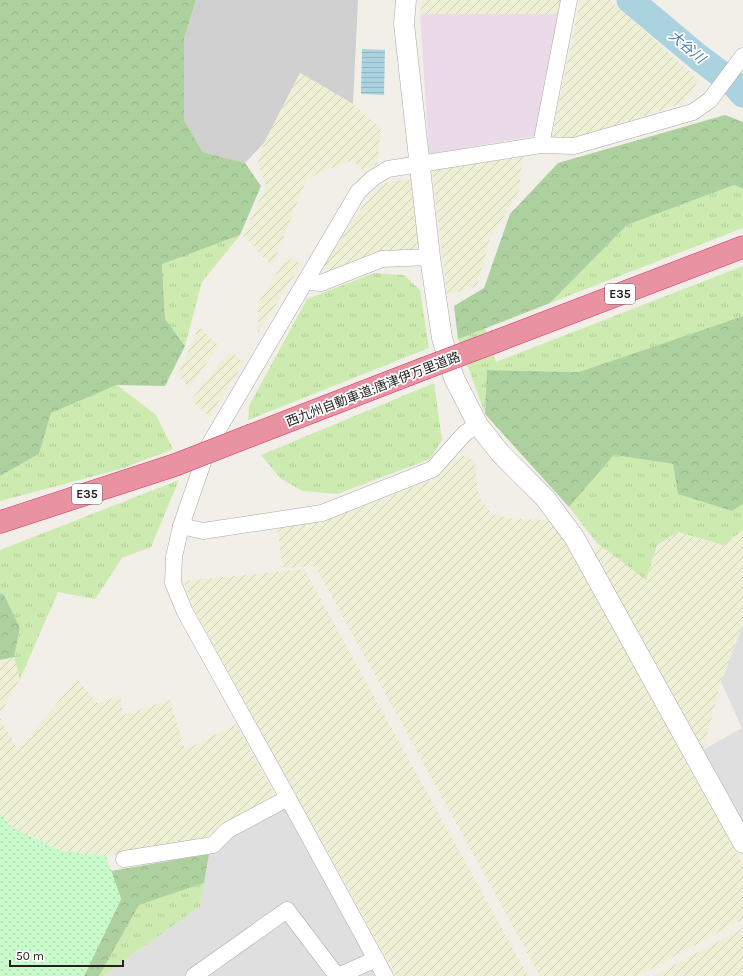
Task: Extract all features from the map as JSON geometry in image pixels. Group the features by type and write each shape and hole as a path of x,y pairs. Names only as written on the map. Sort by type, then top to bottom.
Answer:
{"highway":[{"name":"西九州自動車道;唐津伊万里道路","path":"0,522 174,465 743,247"}],"street":[{"path":"406,0 404,24 430,257 442,338 454,378 478,425 500,453 545,498 574,537 743,843"},
{"path":"541,145 569,0"},
{"path":"385,976 185,612 173,583 174,557 182,526 209,445 358,192 373,178 388,170 420,164 541,145 574,146 693,112 710,100 739,62"},
{"path":"304,282 321,282 382,259 430,257"},
{"path":"182,526 203,531 322,513 433,469 465,433 478,425"},
{"path":"124,859 213,845 228,830 288,798"},
{"path":"194,976 287,910 337,976 376,959"}],"shaded area":[{"path":"196,0 358,0 353,104 300,73 264,143 245,163 203,152 184,120 184,39"},
{"path":"420,14 560,14 536,136 429,154"},
{"path":"743,624 743,823 703,750 742,728 721,682"},
{"path":"276,797 290,808 378,976 103,976 200,906 211,840"}],"green space":[{"path":"0,0 196,0 184,39 184,120 203,152 245,163 261,186 240,235 162,264 165,319 185,346 165,386 117,385 51,413 39,454 0,476"},
{"path":"422,0 562,0 560,14 420,14"},
{"path":"580,0 610,0 699,80 682,103 574,140 551,140"},
{"path":"300,73 353,104 381,129 377,164 364,172 352,160 307,178 272,266 243,235 266,186 258,163 264,143"},
{"path":"725,115 743,122 743,189 734,185 627,225 550,303 458,339 454,306 484,288 510,214 558,163"},
{"path":"523,155 519,191 490,239 477,286 447,295 432,169"},
{"path":"414,178 422,252 332,272 323,267 364,204 381,184"},
{"path":"734,185 743,189 743,228 550,303 627,225"},
{"path":"240,235 202,282 185,346 165,319 162,263"},
{"path":"286,258 302,263 258,333 258,303"},
{"path":"743,266 743,316 579,372 488,370 485,414 458,339 485,328 496,362"},
{"path":"374,273 404,275 420,290 429,348 248,420 249,406 307,299"},
{"path":"743,316 743,504 732,511 678,494 673,464 614,455 569,507 485,414 487,370 579,372"},
{"path":"199,327 219,346 189,388 178,374"},
{"path":"230,351 244,363 209,417 191,400"},
{"path":"434,383 442,440 430,459 337,494 303,491 281,479 261,455"},
{"path":"117,385 156,415 173,449 121,469 0,501 0,476 39,454 51,413"},
{"path":"461,455 474,460 479,497 492,514 513,519 549,520 564,540 743,865 743,919 638,976 540,976 315,566 283,568 277,528 330,519 432,480"},
{"path":"614,455 673,464 679,494 732,511 743,504 743,530 723,545 678,532 657,545 646,580 597,543 569,507"},
{"path":"179,480 151,547 122,558 95,599 58,592 20,679 14,657 20,628 4,595 0,593 0,550"},
{"path":"743,530 743,624 721,682 703,750 594,557 597,543 646,580 657,545 678,532 723,545"},
{"path":"304,569 528,976 396,976 194,610 184,581"},
{"path":"0,593 4,595 20,628 14,657 0,660"},
{"path":"14,657 20,679 0,714 0,660"},
{"path":"77,679 98,704 120,695 123,715 170,700 185,750 236,724 276,797 211,840 106,856 61,851 11,827 0,813 0,718 18,750"},
{"path":"0,813 11,827 61,851 106,856 121,899 84,976 0,976"},
{"path":"209,854 204,883 139,905 99,976 84,976 121,899 111,871"},
{"path":"204,883 200,906 103,976 99,976 139,905"},
{"path":"743,928 743,976 654,976"}],"water":[{"path":"362,49 385,50 384,95 361,94"}],"waterway":[{"name":"大谷川","path":"630,0 697,56 734,84 743,94"}]}
